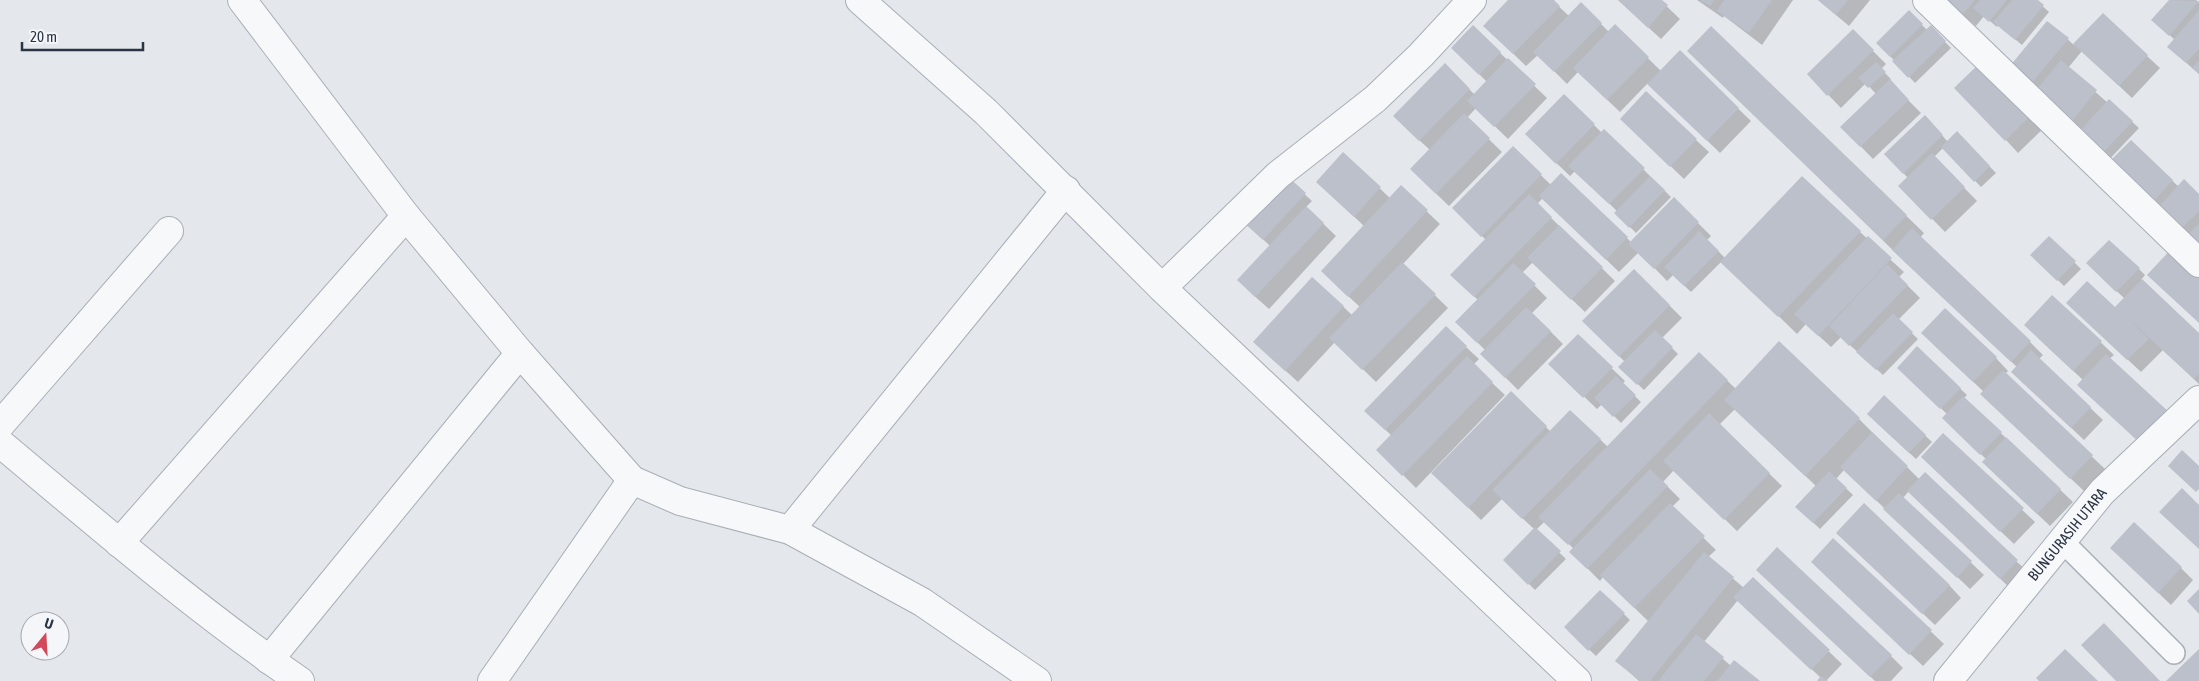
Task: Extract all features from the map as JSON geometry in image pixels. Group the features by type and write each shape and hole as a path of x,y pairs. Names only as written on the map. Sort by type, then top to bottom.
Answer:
{"street":[{"path":"242,0 406,216 520,353 632,480 680,501 790,530 922,602 1038,681"},
{"path":"860,0 986,112 1162,288 1577,681"},
{"path":"1162,288 1278,175 1375,99 1421,55 1472,0"},
{"path":"1927,0 2199,263"},
{"path":"790,530 1066,190"},
{"path":"120,543 406,216"},
{"path":"0,425 169,231"},
{"path":"269,660 520,353"},
{"name":"BUNGURASIH UTARA","path":"1948,681 2102,492 2199,400"},
{"path":"0,443 120,543 269,660 300,681"},
{"path":"492,681 632,480"}],"lane":[{"path":"2062,541 2174,653"}],"building":[{"path":"1508,0 1554,0 1560,6 1513,54 1483,26"},
{"path":"1618,0 1662,0 1668,5 1648,28"},
{"path":"1700,0 1714,0 1710,6"},
{"path":"1724,0 1772,0 1749,33 1717,11"},
{"path":"1818,0 1848,0 1836,15"},
{"path":"1945,0 1975,0 1963,14"},
{"path":"1980,0 2007,0 1989,22 1973,8"},
{"path":"2012,0 2038,0 2044,5 2015,40 1993,22"},
{"path":"2169,0 2199,1 2169,36 2151,20"},
{"path":"1581,2 1602,23 1554,72 1533,52"},
{"path":"1909,10 1923,24 1890,57 1876,43"},
{"path":"2199,10 2199,49 2186,63 2167,47"},
{"path":"2103,13 2148,55 2119,86 2073,44"},
{"path":"2047,21 2069,38 2026,90 2005,72"},
{"path":"1615,24 1649,57 1607,100 1573,68"},
{"path":"1473,25 1501,52 1479,75 1451,48"},
{"path":"1931,25 1946,41 1908,78 1892,61"},
{"path":"1711,26 1907,215 1883,240 1687,51"},
{"path":"1853,29 1874,50 1827,96 1807,74"},
{"path":"1680,50 1739,108 1707,141 1647,84"},
{"path":"1508,58 1536,84 1494,127 1467,101"},
{"path":"1983,60 2034,112 2005,141 1954,88"},
{"path":"2061,60 2097,90 2069,125 2032,95"},
{"path":"2199,60 2199,74 2192,68"},
{"path":"1876,62 1886,72 1868,88 1858,78"},
{"path":"1445,63 1470,89 1419,141 1393,116"},
{"path":"1890,79 1909,100 1860,147 1840,127"},
{"path":"1646,91 1697,139 1670,167 1620,119"},
{"path":"1564,94 1595,124 1556,164 1525,134"},
{"path":"2109,99 2133,121 2098,158 2074,137"},
{"path":"1464,113 1490,138 1436,194 1410,169"},
{"path":"1925,115 1943,135 1903,174 1884,154"},
{"path":"1604,129 1645,168 1609,204 1568,166"},
{"path":"1957,131 1990,166 1974,182 1941,147"},
{"path":"2131,140 2173,180 2152,203 2109,162"},
{"path":"1513,146 1542,174 1481,237 1452,208"},
{"path":"1343,152 1381,187 1354,217 1316,182"},
{"path":"1932,153 1965,187 1931,220 1898,186"},
{"path":"1561,173 1628,237 1606,260 1539,196"},
{"path":"1285,174 1306,193 1263,240 1242,221"},
{"path":"1650,176 1665,190 1629,228 1614,213"},
{"path":"1802,176 1861,231 1778,317 1720,262"},
{"path":"2184,179 2199,194 2199,211 2178,232 2155,211"},
{"path":"1401,185 1428,210 1348,297 1321,271"},
{"path":"1529,194 1552,217 1474,297 1450,275"},
{"path":"1674,197 1699,222 1654,269 1628,244"},
{"path":"1306,206 1324,223 1255,297 1237,280"},
{"path":"2199,223 2199,254 2184,239"},
{"path":"1559,225 1603,267 1571,300 1527,258"},
{"path":"1912,228 2031,341 2011,362 1892,250"},
{"path":"1699,231 1719,251 1684,286 1664,267"},
{"path":"1868,236 1892,258 1818,336 1794,314"},
{"path":"2049,236 2076,261 2057,281 2030,255"},
{"path":"2109,240 2140,268 2116,292 2086,263"},
{"path":"2175,245 2199,268 2199,323 2147,275"},
{"path":"1402,262 1436,294 1362,370 1329,338"},
{"path":"1513,263 1536,284 1477,343 1455,322"},
{"path":"1887,264 1908,285 1849,346 1829,326"},
{"path":"1634,269 1670,305 1619,357 1582,321"},
{"path":"1312,277 1344,306 1285,371 1253,342"},
{"path":"2142,279 2199,333 2199,374 2194,379 2120,311 2149,339 2127,360 2066,303 2087,281 2115,307"},
{"path":"2052,295 2102,341 2073,371 2024,325"},
{"path":"1526,307 1551,331 1505,378 1480,354"},
{"path":"1945,308 1997,357 1973,382 1921,333"},
{"path":"1893,313 1913,332 1876,370 1856,352"},
{"path":"1446,326 1467,346 1385,430 1364,411"},
{"path":"1655,330 1673,347 1637,385 1618,367"},
{"path":"1578,334 1613,367 1583,398 1548,364"},
{"path":"1779,341 1860,418 1805,476 1724,400"},
{"path":"1917,346 1961,388 1940,409 1897,368"},
{"path":"2031,350 2091,407 2071,428 2011,372"},
{"path":"1699,352 1728,380 1568,545 1538,517"},
{"path":"2106,354 2170,413 2141,444 2077,385"},
{"path":"1467,356 1493,382 1402,476 1376,450"},
{"path":"2003,370 2093,455 2070,479 1980,394"},
{"path":"1616,376 1636,395 1613,417 1594,398"},
{"path":"1511,391 1547,426 1468,508 1431,473"},
{"path":"1884,395 1926,435 1909,453 1867,414"},
{"path":"1963,396 2002,432 1980,455 1942,418"},
{"path":"1570,410 1601,439 1522,519 1492,490"},
{"path":"1709,413 1770,473 1724,520 1663,461"},
{"path":"1872,432 1908,466 1876,501 1840,467"},
{"path":"1943,433 2024,508 2000,532 1921,457"},
{"path":"2006,437 2061,489 2037,514 1982,462"},
{"path":"2182,450 2199,466 2199,489 2196,492 2168,466"},
{"path":"1650,469 1668,486 1587,569 1569,552"},
{"path":"1829,471 1847,488 1813,523 1795,507"},
{"path":"1925,472 2018,560 2000,579 1907,491"},
{"path":"2182,488 2199,505 2199,549 2159,512"},
{"path":"1899,493 1972,561 1957,578 1883,509"},
{"path":"1670,503 1705,536 1634,608 1600,575"},
{"path":"1864,503 1950,585 1922,614 1836,533"},
{"path":"2134,522 2182,567 2158,593 2110,548"},
{"path":"1535,527 1561,551 1528,585 1503,560"},
{"path":"1833,538 1932,630 1909,655 1811,562"},
{"path":"1777,547 1892,655 1870,677 1756,570"},
{"path":"1704,552 1734,577 1650,681 1640,681 1615,661"},
{"path":"1753,577 1830,650 1811,670 1733,597"},
{"path":"2199,589 2199,614 2187,601"},
{"path":"1600,590 1625,613 1588,651 1564,627"},
{"path":"2104,623 2160,681 2116,681 2081,645"},
{"path":"1696,634 1724,657 1704,681 1658,681"},
{"path":"2065,649 2098,681 2039,681 2036,678"},
{"path":"2199,649 2199,681 2166,681"},
{"path":"1734,660 1760,681 1717,681"},
{"path":"1821,676 1828,681 1817,681"}]}
